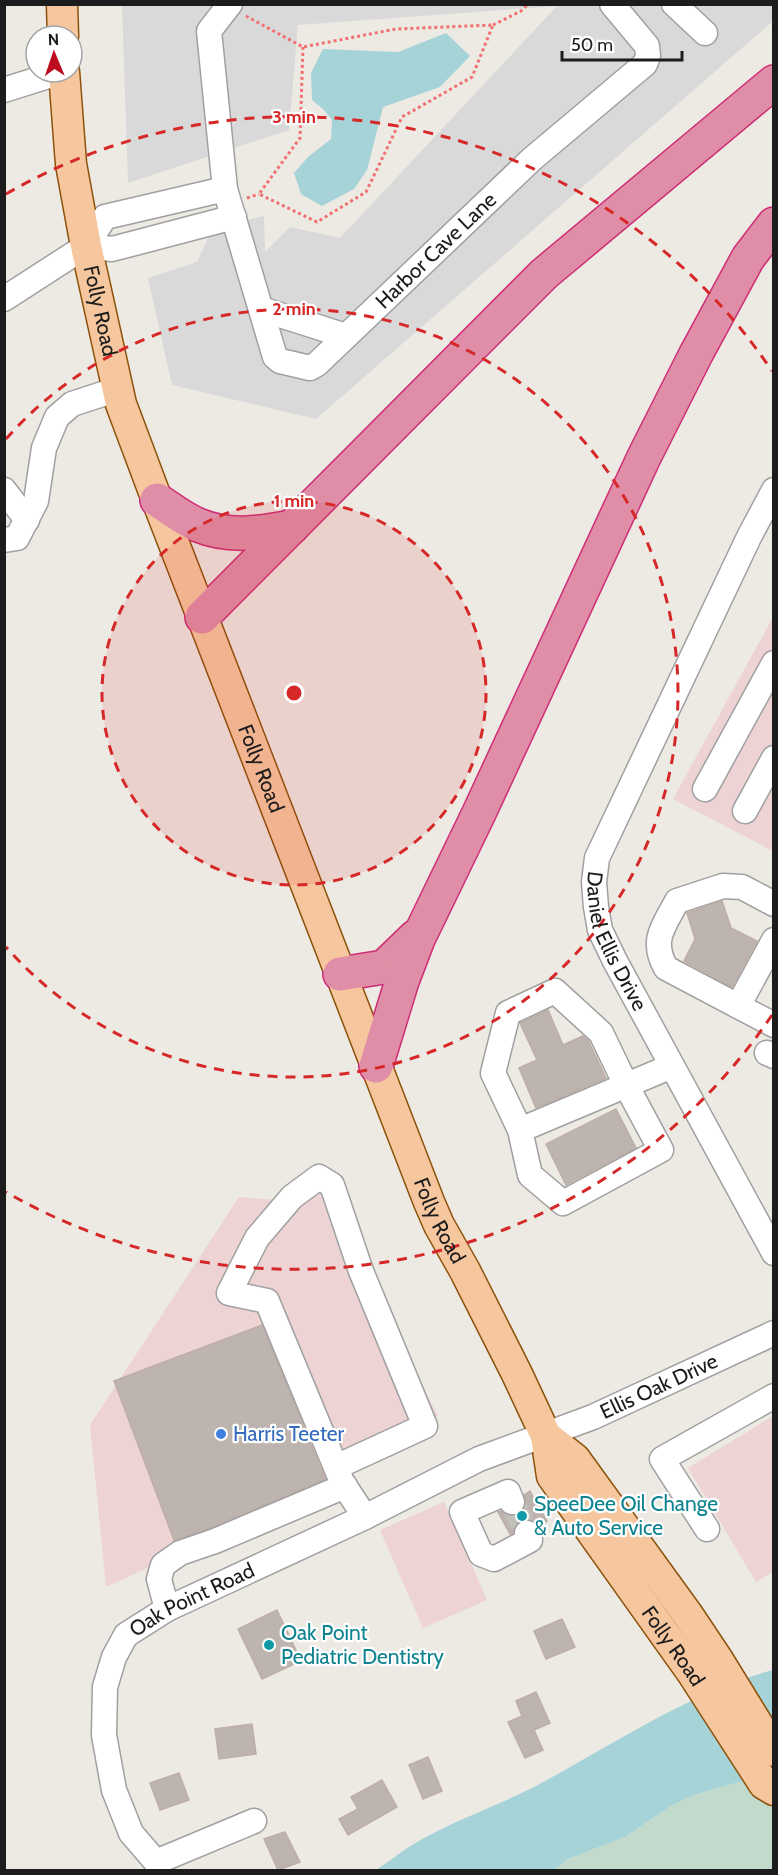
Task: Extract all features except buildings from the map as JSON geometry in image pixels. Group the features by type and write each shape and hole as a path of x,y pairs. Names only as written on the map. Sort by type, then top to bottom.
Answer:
{"highway":[{"path":"202,616 544,274 774,82"},
{"path":"376,1066 402,981 422,930 660,426 748,258 774,224"},
{"path":"157,500 196,524 223,533 260,533 292,527"},
{"path":"340,974 384,967 422,930"}],"main road":[{"path":"62,4 63,24"},
{"name":"Folly Road","path":"63,84 71,164 86,246 121,404 439,1225 465,1271 546,1436 552,1476 774,1750"},
{"name":"Folly Road","path":"706,1667 764,1784 774,1790"}],"street":[{"name":"Harbor Cave Lane","path":"229,6 209,31 225,189 275,357 280,361 310,368 532,159 645,64 648,56 647,46 612,4"},
{"path":"674,4 705,33"},
{"path":"4,90 24,84"},
{"path":"4,298 86,246 105,217 225,189"},
{"path":"86,246 112,249 234,217"},
{"path":"261,309 346,336"},
{"path":"4,540 17,538 36,501 44,448 57,417 72,404 118,389"},
{"path":"4,490 27,520"},
{"name":"Daniel Ellis Drive","path":"774,490 749,537 597,858 594,882 600,930 615,961 672,1066 762,1211 774,1253"},
{"path":"705,789 774,663"},
{"path":"745,811 774,758"},
{"path":"774,904 741,887 723,886 676,901 657,939 659,956 666,968 774,1025"},
{"path":"738,1006 774,940"},
{"path":"555,991 601,1033 661,1150 563,1203 530,1175 520,1130 493,1073 508,1013 555,991"},
{"path":"520,1130 672,1066"},
{"path":"167,1609 159,1579 163,1565 180,1553 215,1541 340,1477 425,1426 361,1271 332,1185 319,1176 292,1197 257,1238 229,1293 267,1301 340,1477 365,1517"},
{"name":"Ellis Oak Drive","path":"546,1436 593,1417 774,1333"},
{"path":"707,1529 662,1459 774,1396"},
{"name":"Oak Point Road","path":"254,1821 156,1862 131,1833 114,1790 104,1735 105,1687 114,1658 126,1635 167,1609 365,1517 479,1459 546,1436"},
{"path":"446,1476 482,1554 494,1559 531,1540 527,1533"},
{"path":"462,1512 508,1492 512,1502"}],"path":[{"path":"229,6 303,46 396,29 493,25 521,12 528,4"},
{"path":"303,46 300,138 259,194 316,222 366,192 402,117 472,77 493,25"}],"shaded area":[{"path":"773,4 774,20 316,419 172,385 148,278 197,262 213,228 264,216 265,252 290,227 340,238 557,6 298,25 289,130 128,183 122,5"},
{"path":"773,617 773,851 673,799"},
{"path":"311,1169 438,1416 353,1474 106,1587 90,1425 239,1197 276,1200"},
{"path":"773,1416 773,1572 756,1582 688,1468"},
{"path":"444,1502 487,1600 423,1628 380,1530"}],"green space":[{"path":"773,1772 773,1870 554,1870 568,1859 625,1837 671,1806 691,1796"}],"water":[{"path":"446,33 470,56 440,87 383,107 367,170 354,189 322,206 301,194 294,173 308,157 331,139 332,120 312,100 311,73 323,49 398,52"},
{"path":"773,1670 773,1772 691,1796 671,1806 625,1837 568,1859 554,1870 376,1870 433,1833 529,1789 685,1704 743,1679"}],"tunnel":[{"path":"512,1502 527,1533"}],"place":[{"name":"Harris Teeter","path":"221,1434"},
{"name":"SpeeDee Oil Change & Auto Service","path":"522,1516"},
{"name":"Oak Point Pediatric Dentistry","path":"269,1645"}]}
